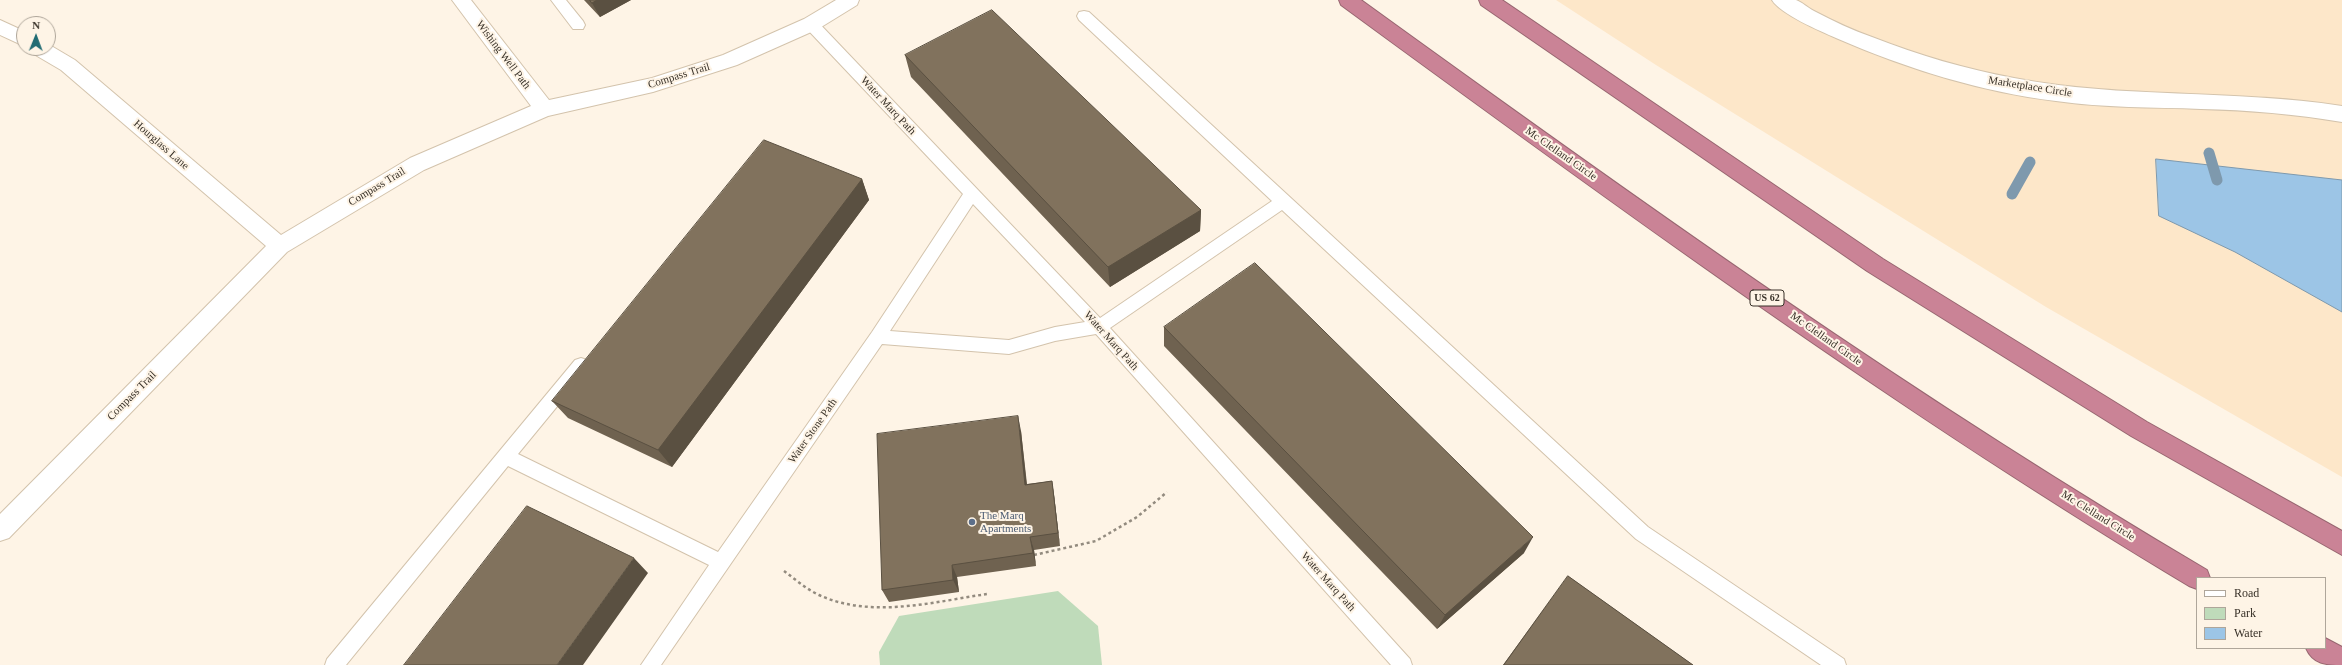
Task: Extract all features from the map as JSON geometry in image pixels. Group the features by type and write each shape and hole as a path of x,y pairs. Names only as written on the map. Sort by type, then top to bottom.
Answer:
{"highway":[{"name":"Mc Clelland Circle","path":"1348,0 1516,122 1886,380 1980,443 2196,577"},
{"path":"1488,0 1875,265 2139,429 2342,544"},
{"path":"2321,649 2342,661"}],"street":[{"name":"Wishing Well Path","path":"461,0 544,110"},
{"name":"Compass Trail","path":"0,530 280,246 417,164 544,110 660,83 730,60 811,24 850,0"},
{"name":"Marketplace Circle","path":"1781,0 1799,12 1874,46 1969,77 2056,94 2224,101 2309,108 2342,114"},
{"path":"0,27 16,35"},
{"name":"Hourglass Lane","path":"54,56 68,64 280,246"}],"lane":[{"path":"558,0 578,25"},
{"path":"1084,16 1283,202 1642,532 1837,665"},
{"name":"Water Marq Path","path":"811,24 1099,327 1403,665"},
{"name":"Water Stone Path","path":"650,665 878,337 971,194"},
{"path":"878,337 948,344 1009,347 1055,334 1099,327 1283,202"},
{"path":"334,665 591,353"},
{"path":"505,456 722,562"}],"path":[{"path":"1034,555 1074,548 1096,541 1137,517 1167,492"},
{"path":"784,571 819,595 840,604 861,607 881,608 987,594"}],"shaded area":[{"path":"1556,0 2342,0 2342,477 2046,307 1656,65"}],"green space":[{"path":"1058,591 1098,626 1102,665 880,665 879,652 899,616"}],"water":[{"path":"2156,159 2342,180 2342,312 2235,252 2159,216"}],"building":[{"path":"590,0 597,0 592,3"},
{"path":"992,10 1201,210 1108,267 905,55"},
{"path":"764,140 862,179 658,450 552,401"},
{"path":"1255,263 1533,537 1445,615 1164,327"},
{"name":"The Marq Apartments","path":"1018,416 1025,485 1052,481 1058,533 1030,537 1033,553 952,565 953,580 882,590 877,434"},
{"path":"527,506 634,558 557,665 404,665"},
{"path":"1568,576 1693,665 1504,665"}],"waterway":[{"path":"2209,153 2217,180"},
{"path":"2012,194 2030,162"}],"place":[{"name":"The Marq Apartments","path":"972,522"}]}
